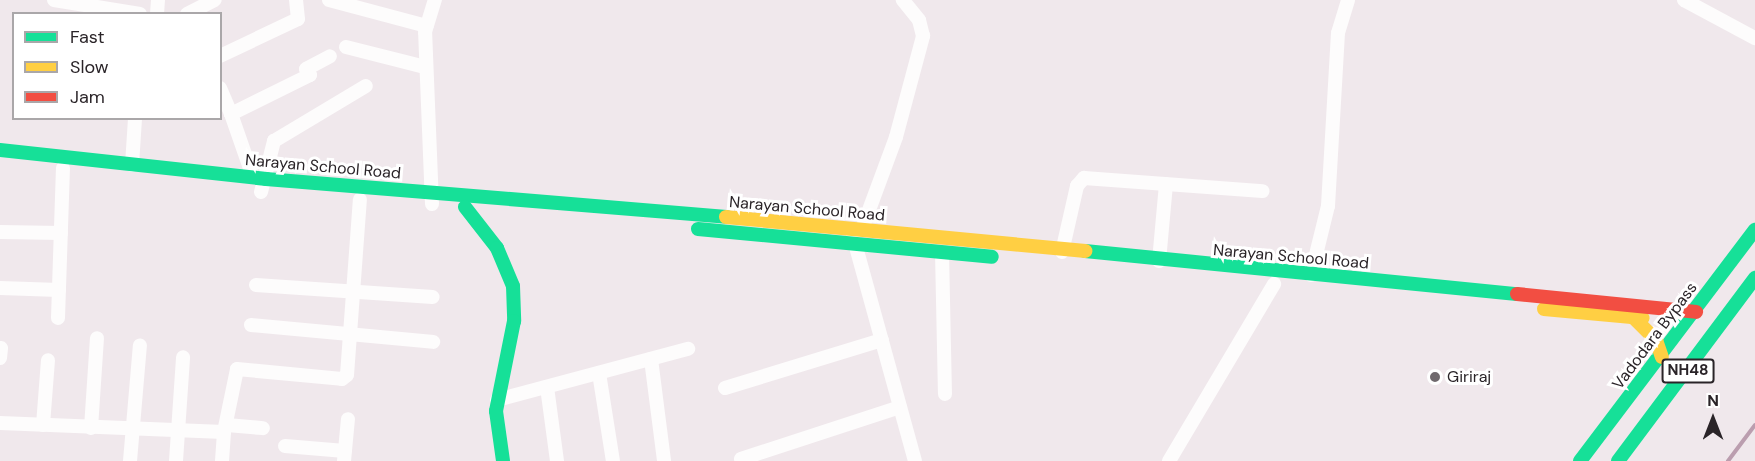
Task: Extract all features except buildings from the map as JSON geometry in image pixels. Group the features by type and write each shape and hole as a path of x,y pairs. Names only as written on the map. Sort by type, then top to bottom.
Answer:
{"main road":[{"name":"Narayan School Road","path":"0,150 260,183 432,199 858,229 1062,252 1611,302 1692,317"},
{"path":"0,163 260,183 360,199 432,199 465,207 1633,317 1692,317"},
{"path":"465,207 498,248 513,286 514,321 498,400 503,461"},
{"name":"Vadodara Bypass","path":"1580,461 1662,357 1755,230"},
{"name":"NH48","path":"1618,461 1754,282"},
{"path":"1633,317 1656,340 1662,357"}],"street":[{"path":"54,0 128,12"},
{"path":"191,12 215,0"},
{"path":"222,55 298,19 300,9 296,0"},
{"path":"329,0 427,26"},
{"path":"432,199 425,67 427,26 435,0"},
{"path":"903,0 920,20 923,36 896,137 853,244 915,461"},
{"path":"1311,275 1328,206 1338,33 1348,0"},
{"path":"1684,0 1755,38"},
{"path":"346,47 425,67"},
{"path":"231,114 310,75 306,69 330,56"},
{"path":"260,183 274,141 366,86"},
{"path":"222,92 260,183"},
{"path":"132,165 135,120"},
{"path":"58,318 63,168"},
{"path":"1062,252 1080,180 1166,183 1263,191"},
{"path":"1159,261 1166,183"},
{"path":"222,461 235,370 342,379 347,375 360,199"},
{"path":"0,232 61,233"},
{"path":"942,252 945,394"},
{"path":"1169,461 1274,284"},
{"path":"256,285 433,297"},
{"path":"0,288 59,290"},
{"path":"251,325 433,342"},
{"path":"90,428 97,338"},
{"path":"724,388 882,340"},
{"path":"130,461 140,345"},
{"path":"0,358 1,348"},
{"path":"498,400 688,349"},
{"path":"176,461 183,357"},
{"path":"651,359 664,461"},
{"path":"43,425 48,360"},
{"path":"599,373 613,461"},
{"path":"547,387 557,461"},
{"path":"741,459 900,407"},
{"path":"285,446 345,456 348,419"},
{"path":"0,423 178,430 263,428"}],"waterway":[{"path":"1728,461 1755,425"}],"traffic: fast":[{"path":"0,150 266,179 726,217"},
{"path":"465,207 497,248 513,286 514,321 496,411 503,461"},
{"path":"698,229 992,257"},
{"path":"1580,461 1755,230"},
{"path":"1085,251 1517,294"},
{"path":"1618,461 1755,278"}],"traffic: slow":[{"path":"726,217 1085,251"},
{"path":"1544,309 1643,318"},
{"path":"1633,317 1656,340 1662,357"}],"traffic: jam":[{"path":"1517,294 1696,312"}],"place":[{"name":"Giriraj","path":"1435,377"}]}
